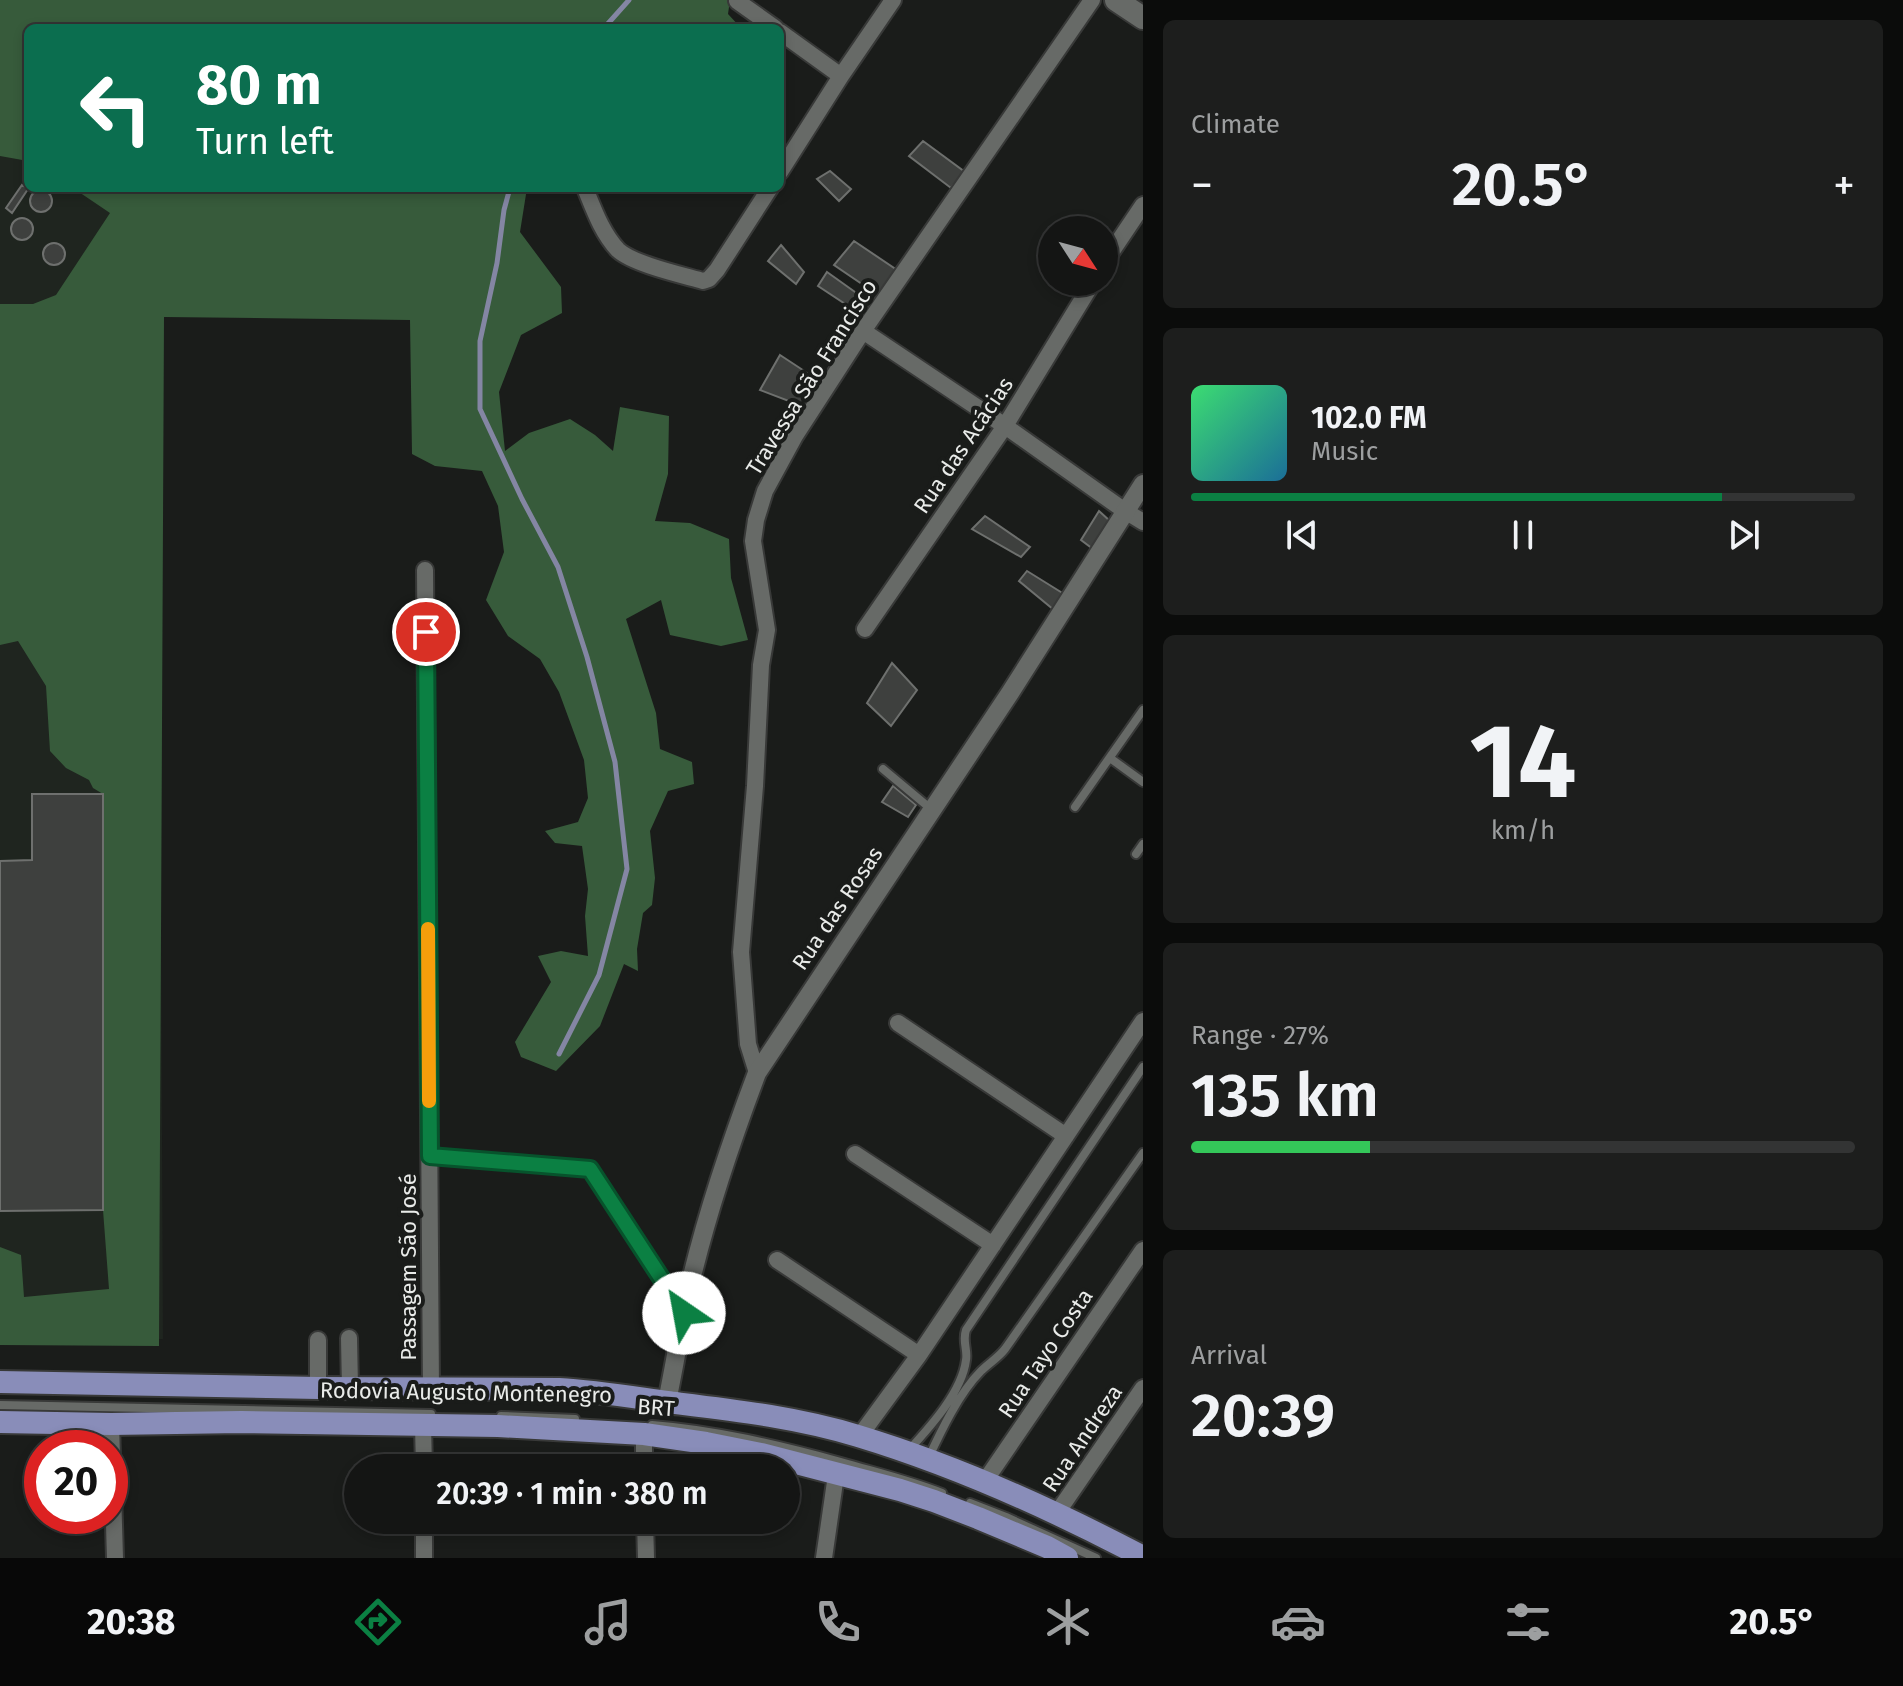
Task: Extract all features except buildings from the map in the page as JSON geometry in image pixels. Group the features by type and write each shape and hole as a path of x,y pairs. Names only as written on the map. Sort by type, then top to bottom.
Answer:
{"main road":[{"path":"1116,0 1143,18"},
{"name":"Rodovia Augusto Montenegro","path":"0,1382 559,1389 738,1410 822,1426 917,1456 985,1481 1057,1513 1143,1557"},
{"name":"Rodovia Augusto Montenegro","path":"0,1422 111,1424 430,1420 526,1427 644,1429 855,1477 934,1501 1067,1558"}],"street":[{"path":"784,166 893,0"},
{"name":"Travessa São Francisco","path":"757,1073 748,1044 741,952 755,786 761,665 767,630 753,541 765,491 795,436 863,331 1092,0"},
{"path":"737,1 770,24"},
{"path":"784,34 841,76"},
{"path":"587,192 599,223 618,250 637,261 703,281 717,270 767,192"},
{"path":"1118,242 1143,205"},
{"name":"Rua das Acácias","path":"865,629 1005,426 1084,296"},
{"path":"863,331 1143,522"},
{"name":"Rua das Rosas","path":"667,1402 684,1313 708,1216 757,1073 1010,693 1143,484"},
{"name":"Passagem São José","path":"425,570 431,1389"},
{"path":"859,1437 919,1355 1143,1021"},
{"path":"898,1023 1066,1136"},
{"path":"855,1154 993,1245"},
{"name":"Rua Tayo Costa","path":"985,1481 1143,1250"},
{"path":"777,1260 919,1355"},
{"path":"349,1338 350,1388"},
{"path":"318,1340 318,1388"},
{"name":"Rua Andreza","path":"1057,1513 1143,1388"},
{"path":"426,1454 430,1420"},
{"path":"111,1424 115,1558"},
{"path":"644,1429 644,1454"},
{"path":"824,1558 836,1475"},
{"path":"424,1534 424,1558"},
{"path":"645,1534 646,1558"}],"lane":[{"path":"1075,807 1143,710"},
{"path":"1110,758 1143,782"},
{"path":"883,769 932,810"},
{"path":"1136,854 1143,844"},
{"path":"917,1456 935,1420 956,1389 967,1358 966,1330 1143,1067"},
{"path":"917,1456 944,1426 982,1369 1001,1356 1143,1153"},
{"path":"430,1156 590,1169 684,1313"},
{"path":"967,1358 982,1369"},
{"path":"0,1405 430,1420"},
{"path":"497,1416 582,1420"},
{"name":"BRT","path":"644,1429 694,1428 801,1451 917,1483 1006,1517 1096,1558"}],"shaded area":[{"path":"24,137 24,192 104,192 158,309 163,1339 0,1341 0,141"}],"green space":[{"path":"0,0 730,0 728,14 737,24 24,24 24,160 0,156"},
{"path":"79,192 526,192 520,232 561,287 562,313 521,335 499,392 505,451 529,433 570,419 613,451 620,407 669,416 668,474 655,521 690,523 729,539 731,578 748,640 721,646 670,635 661,600 626,619 656,713 660,749 692,762 694,784 668,791 650,831 655,878 652,905 643,913 637,949 638,971 624,964 600,1026 556,1071 521,1057 515,1042 551,982 538,956 561,951 588,956 585,916 588,889 582,846 555,843 545,831 578,822 588,798 584,760 559,692 540,659 508,636 486,600 504,552 498,506 482,471 435,466 412,454 410,320 164,317 159,1346 0,1345 0,1247 21,1255 24,1297 109,1289 103,1210 103,794 93,788 89,780 66,768 50,751 46,686 18,641 0,645 0,304 33,304 56,295 110,213"}],"waterway":[{"path":"608,24 629,0"},
{"path":"509,192 480,341 480,409 558,567 587,657 615,762 627,869 599,975 559,1054"}],"slow traffic":[{"path":"428,929 429,1101"}],"route":[{"path":"426,632 430,1156 590,1169 684,1313"}]}
